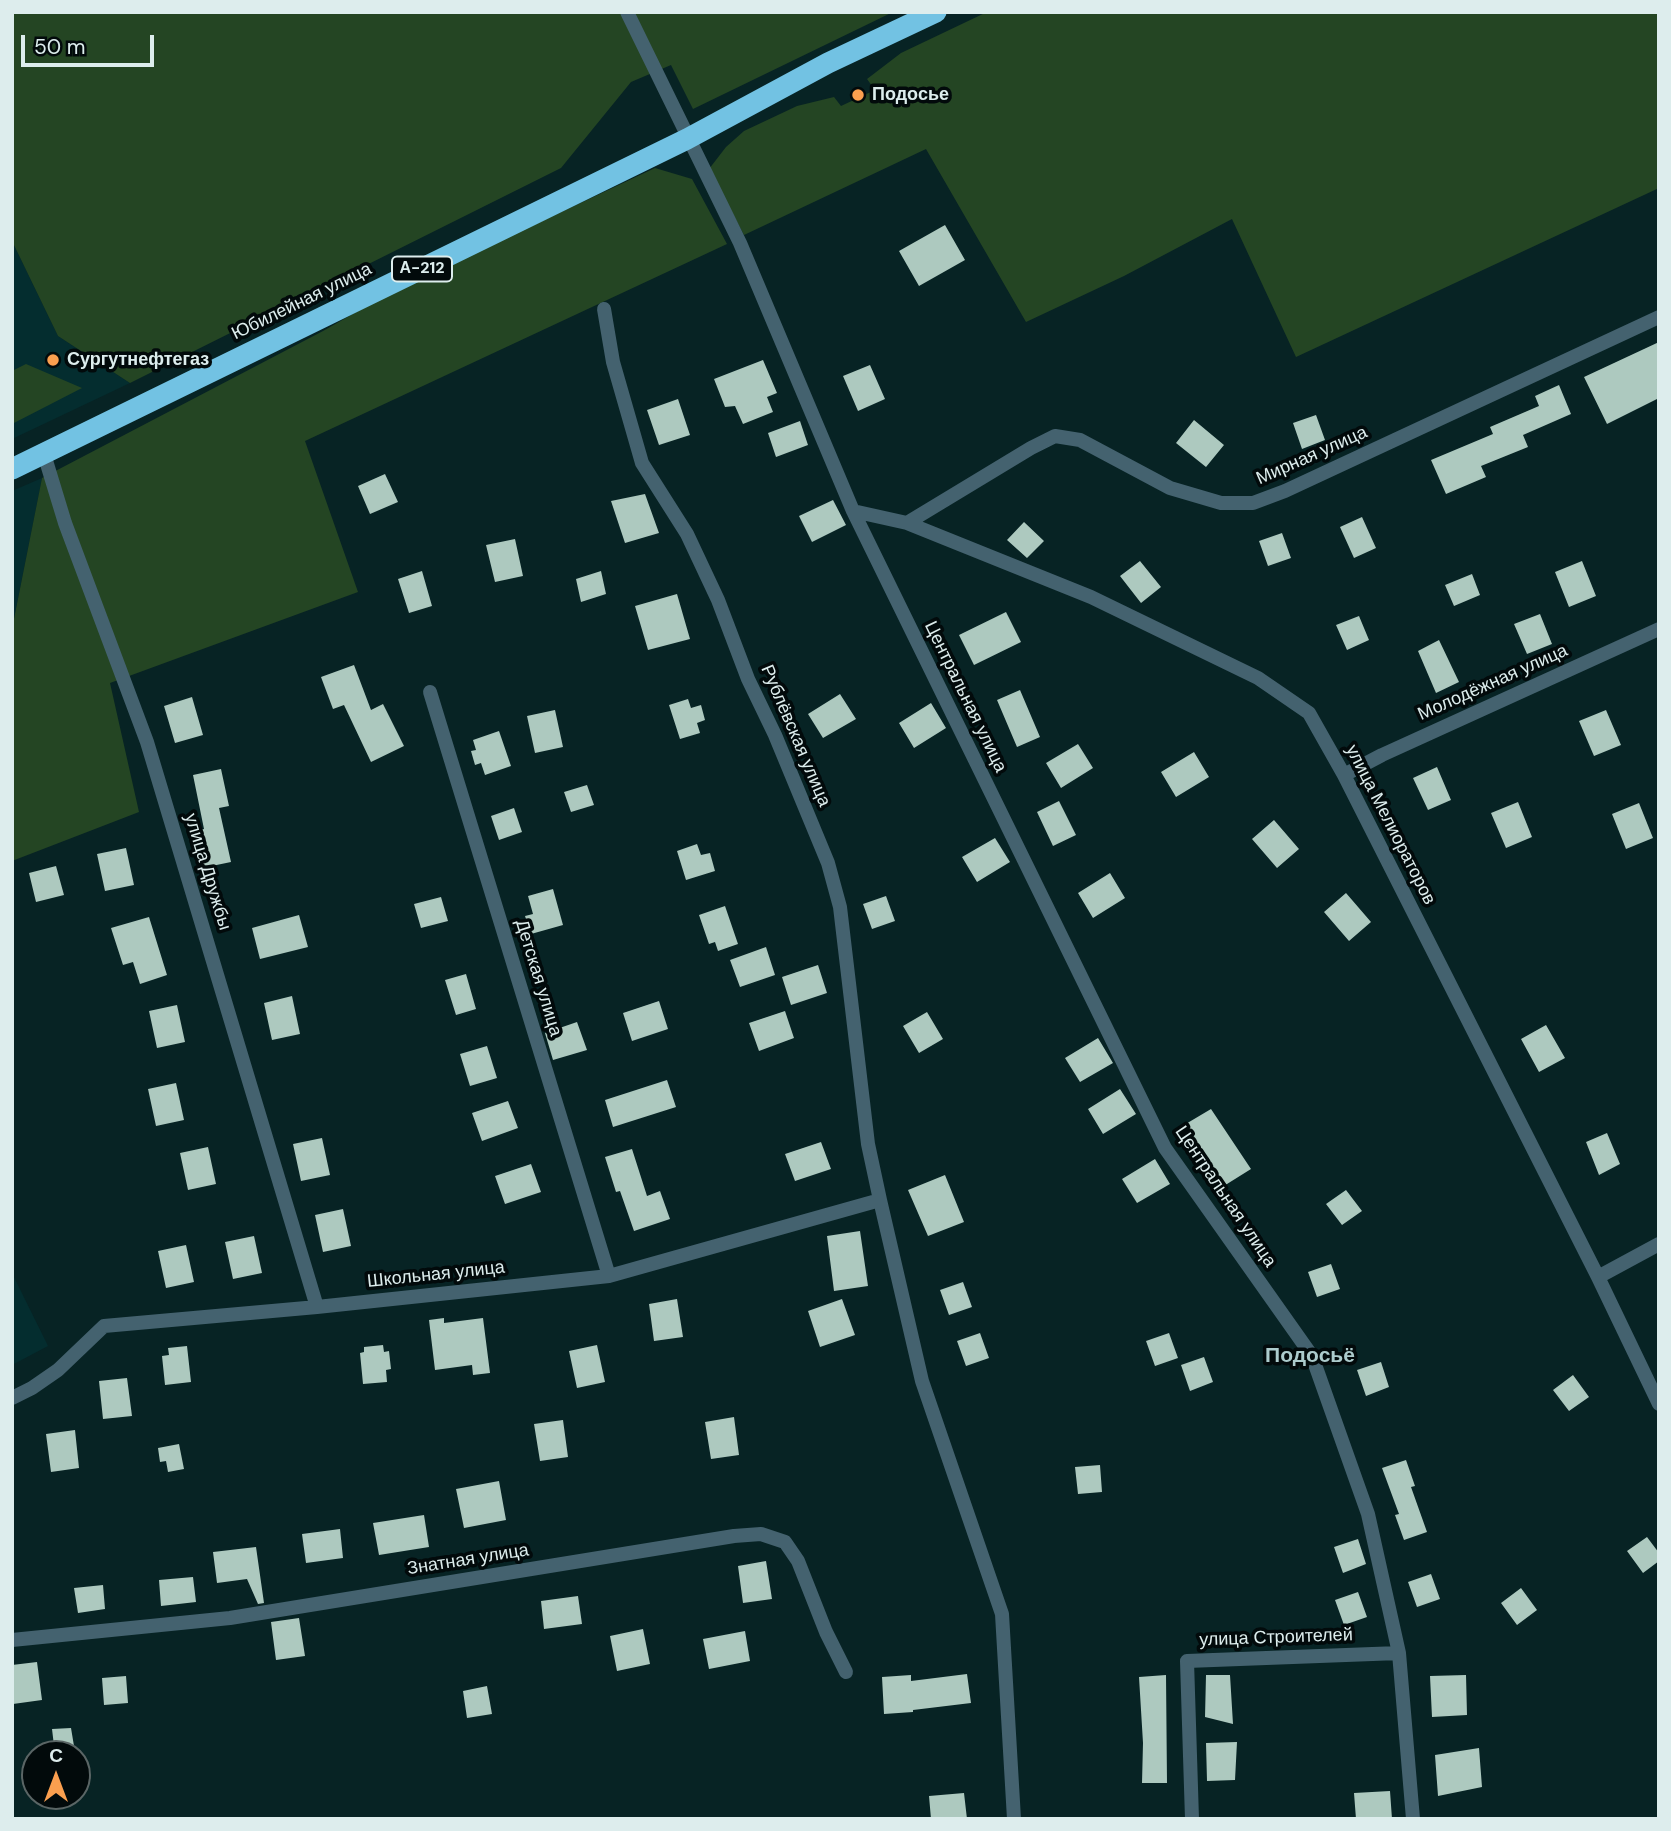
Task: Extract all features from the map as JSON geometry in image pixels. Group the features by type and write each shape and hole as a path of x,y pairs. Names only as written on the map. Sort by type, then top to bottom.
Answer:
{"highway":[{"name":"А-212","path":"687,139 828,64 936,12"},
{"name":"Юбилейная улица","path":"12,469 687,139"}],"street":[{"name":"Центральная улица","path":"627,12 740,243 853,511 1164,1148 1312,1356 1368,1514 1399,1653 1413,1819"},
{"name":"Рублёвская улица","path":"604,309 613,362 642,463 687,534 718,600 748,679 775,735 828,863 841,907 868,1144 880,1200 922,1381 1002,1614 1014,1819"},
{"name":"Мирная улица","path":"907,523 1055,436 1080,440 1170,488 1221,503 1253,503 1285,491 1659,317"},
{"name":"улица Дружбы","path":"44,454 65,523 148,742 317,1307"},
{"name":"улица Мелиораторов","path":"853,511 907,523 1091,597 1258,678 1309,713 1344,775 1659,1404"},
{"name":"Молодёжная улица","path":"1344,775 1382,755 1659,629"},
{"name":"Детская улица","path":"430,692 609,1276"},
{"name":"Школьная улица","path":"12,1398 58,1370 104,1326 609,1276 880,1200"},
{"path":"1598,1278 1659,1244"},
{"name":"Знатная улица","path":"12,1640 230,1618 734,1536 761,1534 785,1542 798,1560 826,1632 846,1672"},
{"name":"улица Строителей","path":"1192,1819 1186,1661 1399,1653"}],"shaded area":[{"name":"Сургутнефтегаз","path":"12,241 58,336 130,383 12,439"},
{"path":"42,478 12,629 12,491"},
{"path":"12,1273 48,1346 12,1365"}],"green space":[{"path":"12,12 893,12 693,109 671,65 631,82 561,168 130,383 58,336 12,241"},
{"path":"987,12 1659,12 1659,188 1296,357 1232,219 1124,276 1026,322 926,149 744,235 709,169 726,147 744,131 797,106 834,97 841,106 875,90 867,79 901,53"},
{"path":"655,168 692,179 727,244 305,441 358,592 110,683 139,812 12,861 12,629 42,478 323,331 395,290"},
{"path":"26,364 82,388 12,424 12,371"}],"building":[{"path":"945,225 965,260 919,286 899,251"},
{"path":"1659,342 1659,398 1607,424 1584,377"},
{"path":"763,360 777,393 767,397 773,412 743,424 735,406 725,407 714,379"},
{"path":"870,365 885,399 858,411 843,376"},
{"path":"1559,385 1571,414 1523,435 1528,447 1481,466 1486,477 1446,494 1431,460 1493,434 1490,427 1539,406 1535,396"},
{"path":"678,399 690,435 659,445 647,410"},
{"path":"1316,415 1325,440 1302,449 1293,423"},
{"path":"1194,420 1224,445 1206,467 1176,443"},
{"path":"800,421 808,445 776,457 768,433"},
{"path":"385,474 398,502 370,514 358,486"},
{"path":"645,494 659,533 625,543 611,501"},
{"path":"833,500 846,525 812,542 799,516"},
{"path":"1362,517 1376,548 1354,558 1340,527"},
{"path":"1024,522 1044,541 1027,558 1007,540"},
{"path":"1282,533 1291,558 1268,566 1259,541"},
{"path":"515,539 523,576 495,582 486,545"},
{"path":"1140,561 1161,587 1141,603 1120,576"},
{"path":"1582,561 1596,596 1569,607 1555,572"},
{"path":"422,571 432,606 409,613 398,579"},
{"path":"601,571 606,594 581,602 576,579"},
{"path":"1472,574 1480,595 1454,606 1445,585"},
{"path":"677,594 690,639 648,650 635,606"},
{"path":"1006,612 1021,642 974,665 959,635"},
{"path":"1540,614 1552,644 1527,654 1514,624"},
{"path":"1359,616 1369,640 1347,650 1336,625"},
{"path":"1439,640 1459,682 1436,693 1418,651"},
{"path":"354,665 371,710 383,704 404,746 371,762 344,705 333,709 321,677"},
{"path":"1020,690 1040,737 1017,747 997,700"},
{"path":"840,694 856,719 823,738 808,714"},
{"path":"192,697 203,735 175,743 164,706"},
{"path":"688,699 691,708 701,705 705,720 697,723 700,733 680,739 669,705"},
{"path":"931,703 946,728 914,748 899,723"},
{"path":"555,710 563,747 535,753 527,716"},
{"path":"1606,710 1621,745 1594,756 1579,721"},
{"path":"499,731 511,766 485,775 481,763 475,765 471,751 476,750 473,740"},
{"path":"1078,744 1093,768 1061,788 1046,763"},
{"path":"1194,752 1209,777 1176,797 1161,772"},
{"path":"1437,767 1451,800 1428,810 1413,778"},
{"path":"221,769 229,806 219,808 231,862 202,868 194,831 204,829 193,775"},
{"path":"587,785 594,805 571,812 564,792"},
{"path":"1059,801 1076,835 1053,846 1037,812"},
{"path":"1518,802 1532,837 1506,848 1491,813"},
{"path":"1639,803 1653,838 1626,849 1612,814"},
{"path":"514,808 522,832 499,840 491,816"},
{"path":"1274,820 1299,849 1277,868 1252,839"},
{"path":"995,838 1010,862 977,882 962,857"},
{"path":"697,844 701,855 710,853 715,871 686,880 677,851"},
{"path":"126,848 134,885 105,891 97,854"},
{"path":"56,866 64,895 36,902 29,873"},
{"path":"1110,873 1125,898 1093,918 1078,893"},
{"path":"553,889 563,925 531,934 525,916 533,914 528,896"},
{"path":"1346,893 1371,922 1349,941 1324,912"},
{"path":"886,896 895,921 872,929 863,904"},
{"path":"441,897 448,921 421,928 414,904"},
{"path":"725,906 738,944 718,951 715,942 709,944 699,915"},
{"path":"299,915 308,947 260,959 252,928"},
{"path":"149,917 167,975 140,984 133,962 123,965 111,928"},
{"path":"766,947 775,975 740,987 730,960"},
{"path":"818,965 827,993 791,1005 782,977"},
{"path":"466,974 476,1009 456,1015 445,980"},
{"path":"292,996 300,1034 272,1040 264,1003"},
{"path":"659,1001 668,1029 632,1041 623,1013"},
{"path":"177,1005 185,1042 157,1048 149,1011"},
{"path":"785,1011 794,1038 759,1051 749,1023"},
{"path":"927,1012 943,1039 919,1053 903,1026"},
{"path":"577,1022 587,1050 553,1060 545,1033"},
{"path":"1546,1025 1565,1058 1539,1072 1521,1039"},
{"path":"1098,1038 1113,1063 1080,1082 1065,1058"},
{"path":"487,1046 497,1078 470,1086 460,1054"},
{"path":"667,1080 676,1107 613,1127 605,1100"},
{"path":"176,1083 184,1120 156,1126 148,1089"},
{"path":"1120,1089 1136,1114 1103,1134 1088,1109"},
{"path":"508,1101 518,1128 482,1141 472,1113"},
{"path":"1211,1109 1251,1169 1219,1189 1179,1128"},
{"path":"1607,1133 1620,1164 1599,1175 1586,1142"},
{"path":"322,1138 330,1175 301,1181 293,1144"},
{"path":"821,1142 831,1169 795,1181 785,1154"},
{"path":"208,1147 216,1184 188,1190 180,1153"},
{"path":"632,1149 647,1196 660,1191 670,1219 634,1231 620,1191 616,1192 605,1157"},
{"path":"1155,1159 1170,1184 1137,1203 1122,1179"},
{"path":"531,1164 541,1192 505,1204 495,1176"},
{"path":"945,1175 964,1222 928,1236 908,1190"},
{"path":"1346,1190 1362,1211 1342,1225 1326,1204"},
{"path":"343,1209 351,1246 323,1252 315,1215"},
{"path":"860,1231 868,1286 834,1291 827,1236"},
{"path":"254,1236 262,1273 233,1279 225,1242"},
{"path":"186,1245 194,1282 166,1288 158,1251"},
{"path":"1331,1264 1340,1289 1317,1297 1308,1272"},
{"path":"963,1282 972,1307 949,1315 940,1290"},
{"path":"677,1299 683,1337 654,1341 649,1304"},
{"path":"842,1299 855,1335 820,1347 808,1311"},
{"path":"444,1318 444,1323 483,1318 490,1373 473,1375 472,1365 435,1370 429,1320"},
{"path":"980,1333 989,1358 966,1366 957,1341"},
{"path":"1169,1333 1178,1358 1155,1366 1146,1341"},
{"path":"383,1345 384,1352 389,1351 391,1369 386,1370 387,1382 363,1384 360,1353 364,1352 364,1347"},
{"path":"597,1345 605,1382 577,1388 569,1351"},
{"path":"187,1346 191,1382 165,1385 162,1356 169,1355 168,1348"},
{"path":"1204,1357 1213,1382 1190,1391 1181,1365"},
{"path":"1381,1362 1389,1387 1366,1396 1357,1370"},
{"path":"1573,1375 1589,1397 1569,1411 1553,1390"},
{"path":"127,1378 132,1416 103,1419 99,1381"},
{"path":"734,1417 739,1455 711,1459 705,1422"},
{"path":"563,1420 568,1457 540,1461 534,1424"},
{"path":"75,1430 79,1468 51,1472 46,1434"},
{"path":"179,1444 184,1469 168,1472 166,1461 160,1462 158,1448"},
{"path":"1406,1460 1415,1486 1411,1487 1427,1532 1404,1540 1395,1515 1399,1514 1382,1468"},
{"path":"1100,1465 1102,1492 1078,1494 1075,1467"},
{"path":"499,1481 506,1520 464,1528 456,1489"},
{"path":"424,1515 429,1547 379,1555 373,1523"},
{"path":"340,1529 343,1558 306,1563 302,1534"},
{"path":"1647,1537 1659,1553 1659,1561 1643,1573 1627,1551"},
{"path":"1358,1539 1366,1564 1343,1573 1334,1547"},
{"path":"256,1547 264,1603 258,1604 247,1579 217,1583 213,1552"},
{"path":"766,1561 772,1599 743,1603 738,1566"},
{"path":"1431,1574 1440,1599 1417,1607 1408,1582"},
{"path":"193,1577 196,1602 161,1606 159,1580"},
{"path":"103,1585 105,1609 78,1613 74,1588"},
{"path":"1521,1588 1537,1610 1517,1625 1501,1603"},
{"path":"1358,1592 1367,1617 1344,1625 1335,1600"},
{"path":"578,1596 582,1624 544,1629 541,1601"},
{"path":"299,1618 305,1656 276,1660 271,1622"},
{"path":"643,1629 650,1664 617,1671 610,1636"},
{"path":"745,1631 750,1661 709,1669 703,1639"},
{"path":"37,1662 42,1700 13,1704 12,1665"},
{"path":"967,1674 971,1703 884,1714 882,1677 911,1675 911,1681"},
{"path":"1166,1675 1167,1783 1142,1783 1143,1743 1139,1677"},
{"path":"1206,1675 1230,1675 1233,1724 1205,1717"},
{"path":"1466,1675 1467,1715 1432,1717 1430,1676"},
{"path":"126,1676 128,1703 104,1705 102,1678"},
{"path":"487,1686 492,1714 467,1718 463,1691"},
{"path":"71,1728 73,1740 53,1740 52,1729"},
{"path":"1237,1742 1235,1780 1207,1781 1206,1743"},
{"path":"1479,1748 1482,1787 1438,1796 1435,1755"},
{"path":"1390,1791 1392,1819 1356,1819 1354,1793"},
{"path":"964,1793 967,1819 931,1819 929,1796"}],"place":[{"name":"Подосье","path":"858,95"},
{"name":"Сургутнефтегаз","path":"53,360"}],"district":[{"name":"Подосьё","path":"1310,1356"}]}
